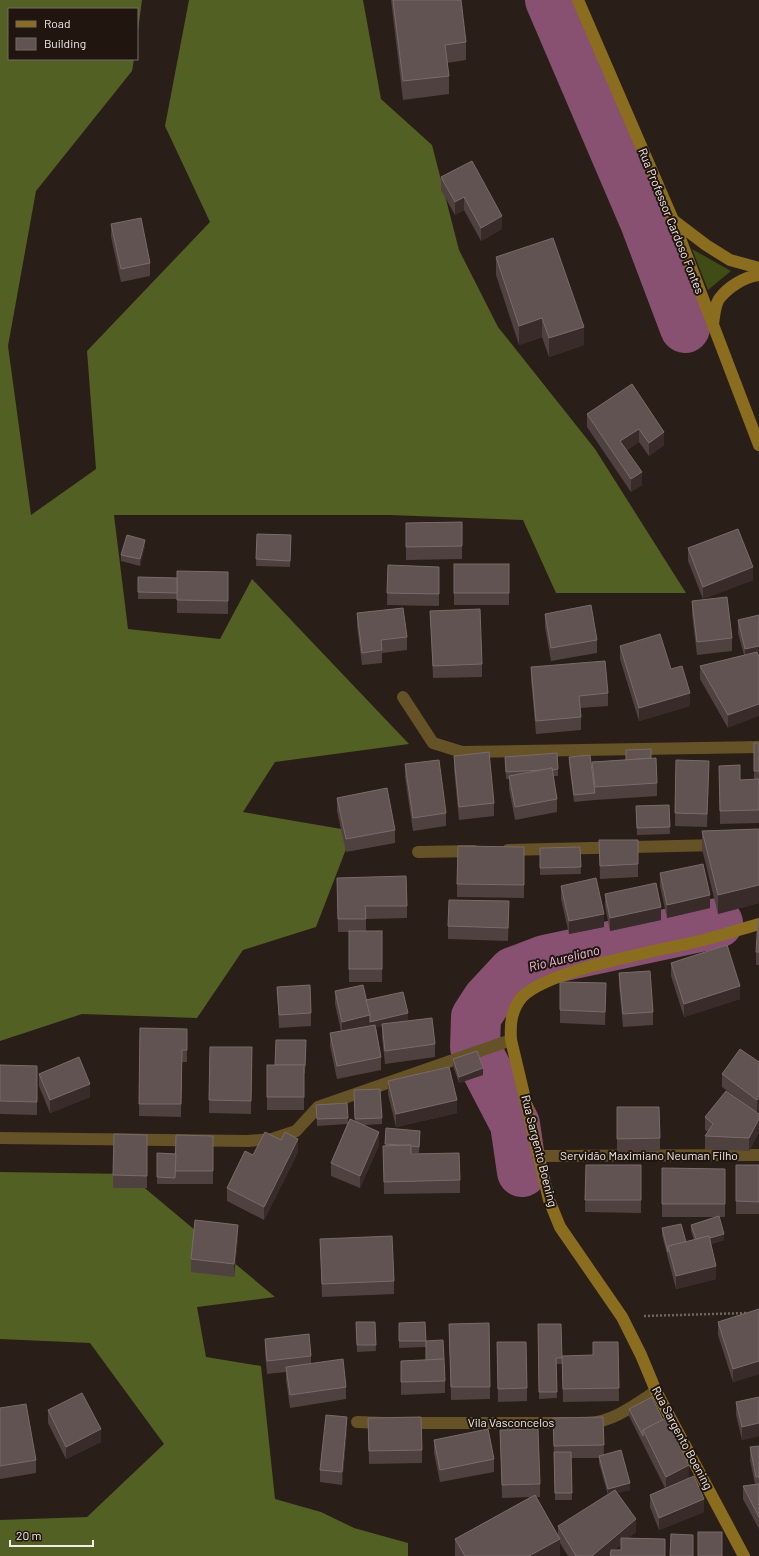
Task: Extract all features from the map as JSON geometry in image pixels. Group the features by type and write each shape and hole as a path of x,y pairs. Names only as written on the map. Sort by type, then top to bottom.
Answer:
{"street":[{"name":"Rua Professor Cardoso Fontes","path":"578,0 673,220 759,445"},
{"path":"673,220 706,245 730,260 759,268"},
{"path":"713,324 719,300 734,285 751,276 759,275"},
{"path":"403,697 433,743 462,752 759,747"},
{"path":"418,852 727,844"},
{"name":"Rua Sargento Boening","path":"744,1556 656,1391 641,1355 622,1317 560,1227 549,1200 538,1156 510,1040 510,1025 512,1014 516,1005 531,990 555,978 595,966 705,940 759,924"},
{"path":"0,1138 248,1141 272,1139 296,1131 318,1107 510,1040"},
{"name":"Servidão Maximiano Neuman Filho","path":"538,1156 759,1155"},
{"name":"Vila Vasconcelos","path":"357,1422 599,1422 626,1410 656,1391"}],"path":[{"path":"622,1317 751,1313"}],"green space":[{"path":"0,0 142,0 138,30 138,8 8,8 8,60 134,60 132,71 36,191 8,346 31,515 96,469 87,351 210,222 165,126 189,0 363,0 381,99 432,145 459,250 498,327 595,449 686,593 556,593 523,520 390,515 114,515 128,629 220,639 252,579 409,744 275,762 243,812 353,831 316,927 243,950 197,1018 82,1014 0,1041"},
{"path":"692,249 731,271 708,290"},
{"path":"0,1172 128,1174 275,1297 197,1307 206,1357 261,1366 275,1499 321,1512 354,1528 408,1543 408,1556 0,1556 0,1520 87,1517 164,1444 90,1343 0,1339"}],"building":[{"path":"393,0 461,0 466,42 445,45 449,76 403,81"},
{"path":"472,161 502,216 481,228 464,197 455,202 441,177"},
{"path":"141,218 150,263 121,269 111,224"},
{"path":"553,238 584,327 549,338 542,318 519,326 496,257"},
{"path":"632,384 664,432 649,443 639,429 620,441 642,472 631,479 587,414"},
{"path":"462,522 462,546 406,547 406,523"},
{"path":"738,529 753,567 703,587 688,548"},
{"path":"257,534 291,535 290,561 256,559"},
{"path":"127,535 145,540 140,559 121,555"},
{"path":"454,564 509,564 509,593 454,593"},
{"path":"388,565 439,567 439,594 387,593"},
{"path":"177,571 228,572 228,601 177,600"},
{"path":"138,577 177,578 177,593 138,592"},
{"path":"727,597 732,638 697,642 692,601"},
{"path":"591,605 597,640 551,648 545,614"},
{"path":"403,608 407,637 381,640 382,650 362,653 357,613"},
{"path":"480,609 482,664 433,666 430,611"},
{"path":"759,615 759,646 745,649 738,620"},
{"path":"660,634 671,669 682,666 690,693 639,708 620,646"},
{"path":"757,652 759,657 759,704 728,715 700,666"},
{"path":"605,661 608,693 579,696 581,717 536,721 531,667"},
{"path":"754,743 759,743 759,771 754,771"},
{"path":"651,749 651,758 626,760 626,750"},
{"path":"489,752 494,803 459,807 454,756"},
{"path":"557,753 558,769 552,770 552,768 543,770 506,772 505,757"},
{"path":"590,755 595,793 574,795 569,757"},
{"path":"656,758 657,783 595,787 592,762"},
{"path":"439,760 446,813 413,818 405,764"},
{"path":"676,760 709,761 707,814 675,813"},
{"path":"740,765 740,780 759,779 759,810 720,811 719,766"},
{"path":"552,768 557,799 515,807 509,776"},
{"path":"387,788 395,830 346,839 337,798"},
{"path":"669,805 670,827 637,828 636,806"},
{"path":"759,829 759,885 718,895 702,831"},
{"path":"599,840 638,840 638,864 600,866"},
{"path":"458,846 524,847 524,885 457,884"},
{"path":"580,847 581,867 540,868 540,848"},
{"path":"703,864 710,895 667,905 660,873"},
{"path":"406,876 407,906 365,906 366,919 338,919 337,878"},
{"path":"596,878 604,914 569,921 561,886"},
{"path":"656,883 661,907 610,918 605,894"},
{"path":"449,900 509,901 508,928 448,926"},
{"path":"758,920 759,952 756,952"},
{"path":"349,931 382,931 382,969 349,969"},
{"path":"727,945 740,986 684,1004 671,963"},
{"path":"650,971 653,1012 623,1014 619,973"},
{"path":"560,982 606,983 605,1012 560,1010"},
{"path":"310,985 311,1013 279,1015 277,987"},
{"path":"363,985 370,1015 342,1022 335,991"},
{"path":"403,992 408,1013 370,1022 370,1015 366,1000"},
{"path":"432,1018 435,1044 385,1051 382,1024"},
{"path":"375,1025 381,1057 337,1066 330,1033"},
{"path":"140,1028 187,1029 187,1050 182,1050 181,1104 139,1104"},
{"path":"276,1040 306,1040 305,1066 275,1065"},
{"path":"210,1047 252,1047 251,1101 209,1100"},
{"path":"740,1049 759,1062 759,1097 757,1100 722,1074"},
{"path":"477,1051 483,1068 459,1077 453,1059"},
{"path":"79,1057 90,1084 50,1100 39,1074"},
{"path":"0,1065 37,1066 37,1102 0,1101"},
{"path":"267,1065 304,1065 304,1097 267,1097"},
{"path":"449,1067 457,1100 396,1114 388,1081"},
{"path":"380,1089 382,1118 355,1119 354,1090"},
{"path":"726,1091 759,1114 759,1119 749,1138 705,1136 713,1124 705,1117"},
{"path":"347,1103 348,1118 317,1119 316,1105"},
{"path":"617,1107 659,1107 660,1138 617,1139"},
{"path":"350,1119 379,1132 360,1176 331,1163"},
{"path":"386,1128 420,1131 419,1147 411,1145 385,1144"},
{"path":"265,1132 281,1140 285,1132 298,1139 264,1207 227,1188 245,1151 253,1155"},
{"path":"114,1134 147,1135 147,1176 113,1175"},
{"path":"176,1135 213,1136 213,1171 175,1171"},
{"path":"411,1145 411,1154 459,1153 460,1180 384,1182 383,1146"},
{"path":"157,1153 176,1154 175,1178 157,1177"},
{"path":"586,1165 641,1165 641,1200 585,1200"},
{"path":"736,1165 759,1165 759,1202 736,1201"},
{"path":"662,1168 725,1169 725,1204 662,1204"},
{"path":"719,1216 724,1234 710,1238 709,1236 696,1239 691,1225"},
{"path":"195,1220 238,1225 234,1264 191,1259"},
{"path":"681,1224 686,1242 668,1246 668,1252 662,1228"},
{"path":"392,1236 394,1281 322,1284 320,1239"},
{"path":"709,1236 716,1266 676,1276 668,1246"},
{"path":"759,1309 759,1361 733,1369 718,1322"},
{"path":"356,1322 375,1322 376,1345 357,1345"},
{"path":"425,1322 426,1341 399,1341 399,1323"},
{"path":"489,1323 490,1387 451,1387 449,1324"},
{"path":"538,1324 561,1324 562,1358 556,1358 557,1392 539,1392"},
{"path":"309,1334 311,1356 267,1361 265,1339"},
{"path":"443,1340 444,1359 426,1360 426,1341"},
{"path":"497,1342 526,1342 527,1388 498,1389"},
{"path":"593,1342 618,1342 619,1388 563,1389 562,1356 593,1355"},
{"path":"343,1359 346,1387 290,1395 286,1367"},
{"path":"444,1359 445,1381 401,1382 401,1361"},
{"path":"82,1393 101,1429 66,1447 48,1410"},
{"path":"652,1397 663,1420 643,1430 643,1436 629,1409"},
{"path":"759,1397 759,1423 742,1427 736,1402"},
{"path":"26,1404 36,1460 0,1466 0,1408"},
{"path":"326,1415 347,1417 342,1472 320,1470"},
{"path":"421,1417 422,1450 369,1451 368,1418"},
{"path":"603,1417 604,1445 554,1446 553,1418"},
{"path":"666,1418 689,1465 666,1477 643,1430"},
{"path":"488,1429 494,1459 440,1470 434,1440"},
{"path":"538,1429 540,1484 502,1485 500,1430"},
{"path":"759,1446 759,1477 756,1477 750,1447"},
{"path":"621,1450 630,1483 608,1489 599,1456"},
{"path":"554,1452 571,1452 572,1493 555,1493"},
{"path":"694,1476 704,1499 659,1518 650,1495"},
{"path":"759,1484 759,1517 743,1486"},
{"path":"615,1490 636,1519 592,1556 576,1556 558,1526"},
{"path":"535,1495 560,1539 529,1556 465,1556 455,1539"},
{"path":"698,1532 722,1532 722,1556 698,1556"},
{"path":"671,1534 693,1535 693,1556 670,1556"},
{"path":"621,1538 665,1539 665,1556 610,1556 611,1550 621,1550"}],"waterway":[{"path":"550,0 645,222 685,328"},
{"name":"Rio Aureliano","path":"522,1172 515,1124 475,1047 476,1017 487,1000 513,972 545,960 718,923"}]}
